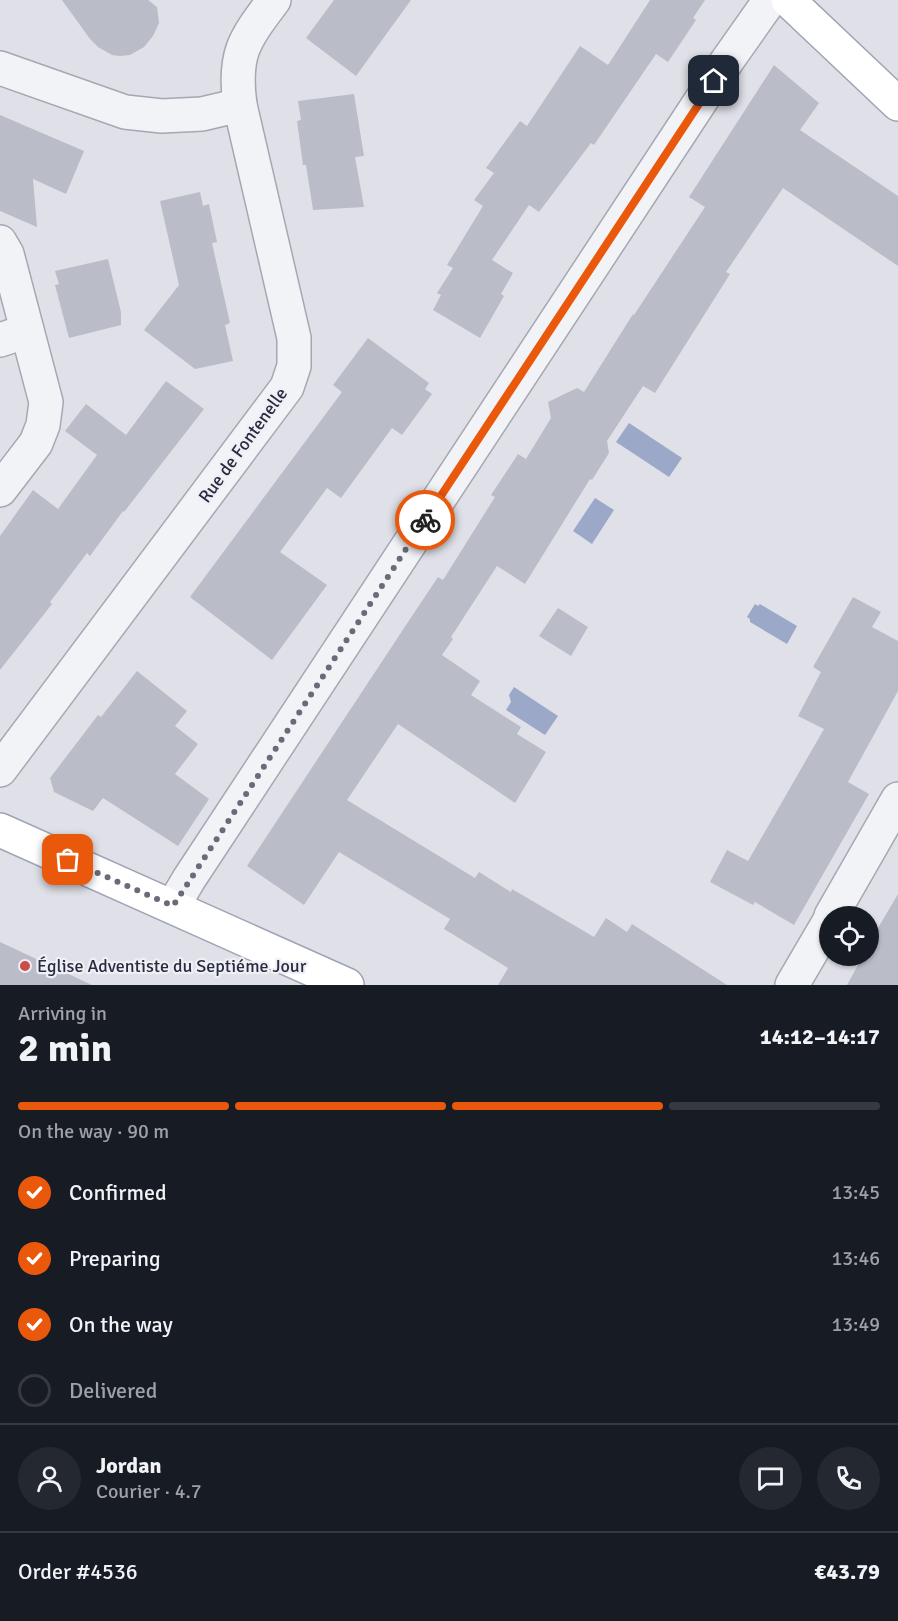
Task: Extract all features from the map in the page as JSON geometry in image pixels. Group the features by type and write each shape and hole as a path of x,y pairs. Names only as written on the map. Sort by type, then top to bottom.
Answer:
{"main road":[{"path":"788,0 898,104"},
{"path":"0,830 347,985"}],"street":[{"name":"Rue de Fontenelle","path":"0,770 287,387 294,366 294,338 240,105 236,78 241,51 255,25 274,0"},
{"path":"173,906 714,81 770,0"},
{"path":"0,68 125,112 162,116 202,114 240,105"},
{"path":"0,242 7,254 14,335 46,402 43,426 36,443 0,490"},
{"path":"837,906 898,799"},
{"path":"792,985 819,937"}],"water":[{"path":"629,423 682,458 669,477 616,442"},
{"path":"595,498 614,510 592,544 573,531"},
{"path":"755,604 758,606 760,604 797,626 787,644 750,622 747,617"},
{"path":"514,687 558,716 545,735 506,710 511,702 509,695"}],"building":[{"path":"62,0 148,0 157,7 159,23 153,36 144,47 130,55 112,55 90,39"},
{"path":"334,0 411,0 356,76 306,38"},
{"path":"650,0 705,0 693,18 696,20 668,62 656,54 594,145 591,143 539,212 529,205 492,260 513,273 501,294 504,296 480,338 433,310 441,295 437,293 453,268 447,265 483,206 474,200 494,173 486,168 520,121 527,126 580,46 608,65"},
{"path":"774,65 819,103 800,130 898,196 898,266 783,188 726,272 730,274 655,393 643,386 607,441 609,453 592,480 590,479 525,584 497,566 451,637 453,639 442,655 480,681 471,695 521,727 517,734 546,752 515,803 398,724 347,800 475,878 479,872 594,937 606,918 627,932 632,924 727,985 498,985 508,968 444,929 450,919 339,852 304,905 247,866 438,577 443,580 495,497 491,495 518,454 526,459 551,418 548,402 577,388 584,392 705,207 689,197"},
{"path":"354,94 364,156 355,157 364,207 313,210 306,165 303,165 297,121 301,120 298,101"},
{"path":"0,115 84,151 66,194 33,179 37,227 0,211"},
{"path":"200,192 203,206 209,204 217,242 212,243 230,323 225,325 233,361 195,369 144,330 179,285 160,201"},
{"path":"108,259 121,312 121,325 69,338 55,285 59,284 55,271"},
{"path":"368,338 429,383 425,389 432,394 402,435 392,428 341,498 327,488 280,552 327,585 272,660 190,597 342,392 333,385"},
{"path":"166,381 204,409 90,556 87,553 50,602 52,604 0,670 0,536 33,490 58,509 97,455 65,431 86,404 126,435"},
{"path":"853,597 881,612 872,627 898,641 898,691 848,782 869,794 794,925 755,902 753,905 710,882 727,850 748,861 824,729 798,716 821,672 813,667"},
{"path":"558,608 588,627 571,656 539,636"},
{"path":"137,671 187,711 175,726 198,744 175,774 209,799 178,846 103,798 93,811 54,792 50,778 98,715 101,717"},
{"path":"898,894 898,985 847,985 857,966 879,966 879,926"},
{"name":"Église Adventiste du Septiéme Jour","path":"0,942 92,985 0,985"}],"way so far":[{"path":"68,860 173,906 425,520"}],"place":[{"name":"Église Adventiste du Septiéme Jour","path":"25,966"}],"route":[{"path":"425,520 714,81"}]}
